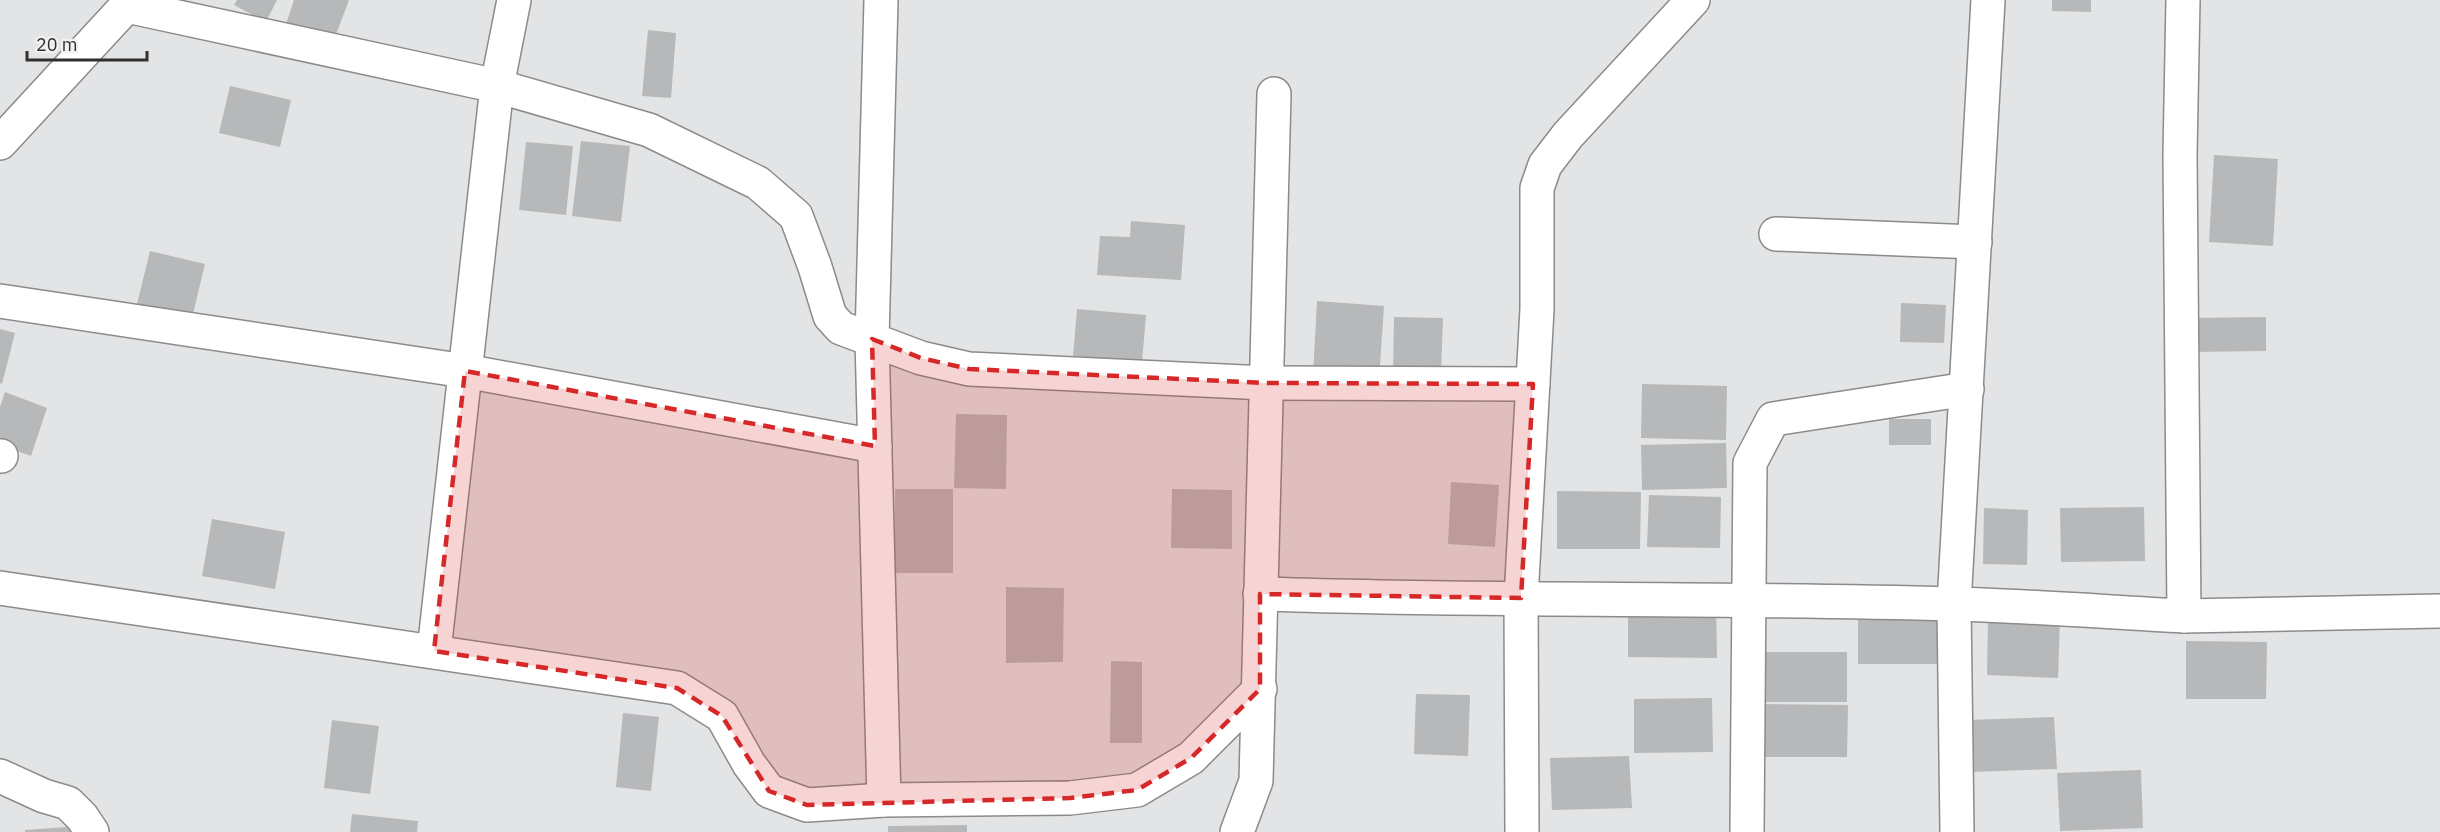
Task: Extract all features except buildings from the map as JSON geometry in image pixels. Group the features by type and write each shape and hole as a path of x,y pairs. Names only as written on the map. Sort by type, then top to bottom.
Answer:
{"street":[{"path":"434,651 497,86 514,0"},
{"path":"881,0 873,339 884,800"},
{"path":"1522,832 1521,598 1537,309 1537,188 1545,165 1568,135 1693,0"},
{"path":"1957,832 1954,604 1988,0"},
{"path":"2183,0 2180,166 2184,616"},
{"path":"0,143 130,3 497,86 649,130 758,183 796,216 830,316 840,328 921,358 969,369 1266,383 1533,384"},
{"path":"1237,832 1256,781 1274,94"},
{"path":"1776,234 1975,242"},
{"path":"0,301 465,371 875,446"},
{"path":"1747,832 1750,463 1773,419 1967,389"},
{"path":"0,588 677,688 722,717 749,764 769,791 807,805 884,800 1070,798 1137,790 1191,758 1260,689"},
{"path":"1260,594 1410,599 1750,600 1954,604 2184,616 2440,611"},
{"path":"0,776 44,796 68,803 82,817 92,832"}],"highlighted area":[{"path":"872,339 921,358 969,369 1266,383 1533,384 1521,598 1260,594 1260,689 1191,758 1137,790 1070,798 807,805 769,791 722,716 677,688 434,651 465,371 875,446"}]}
